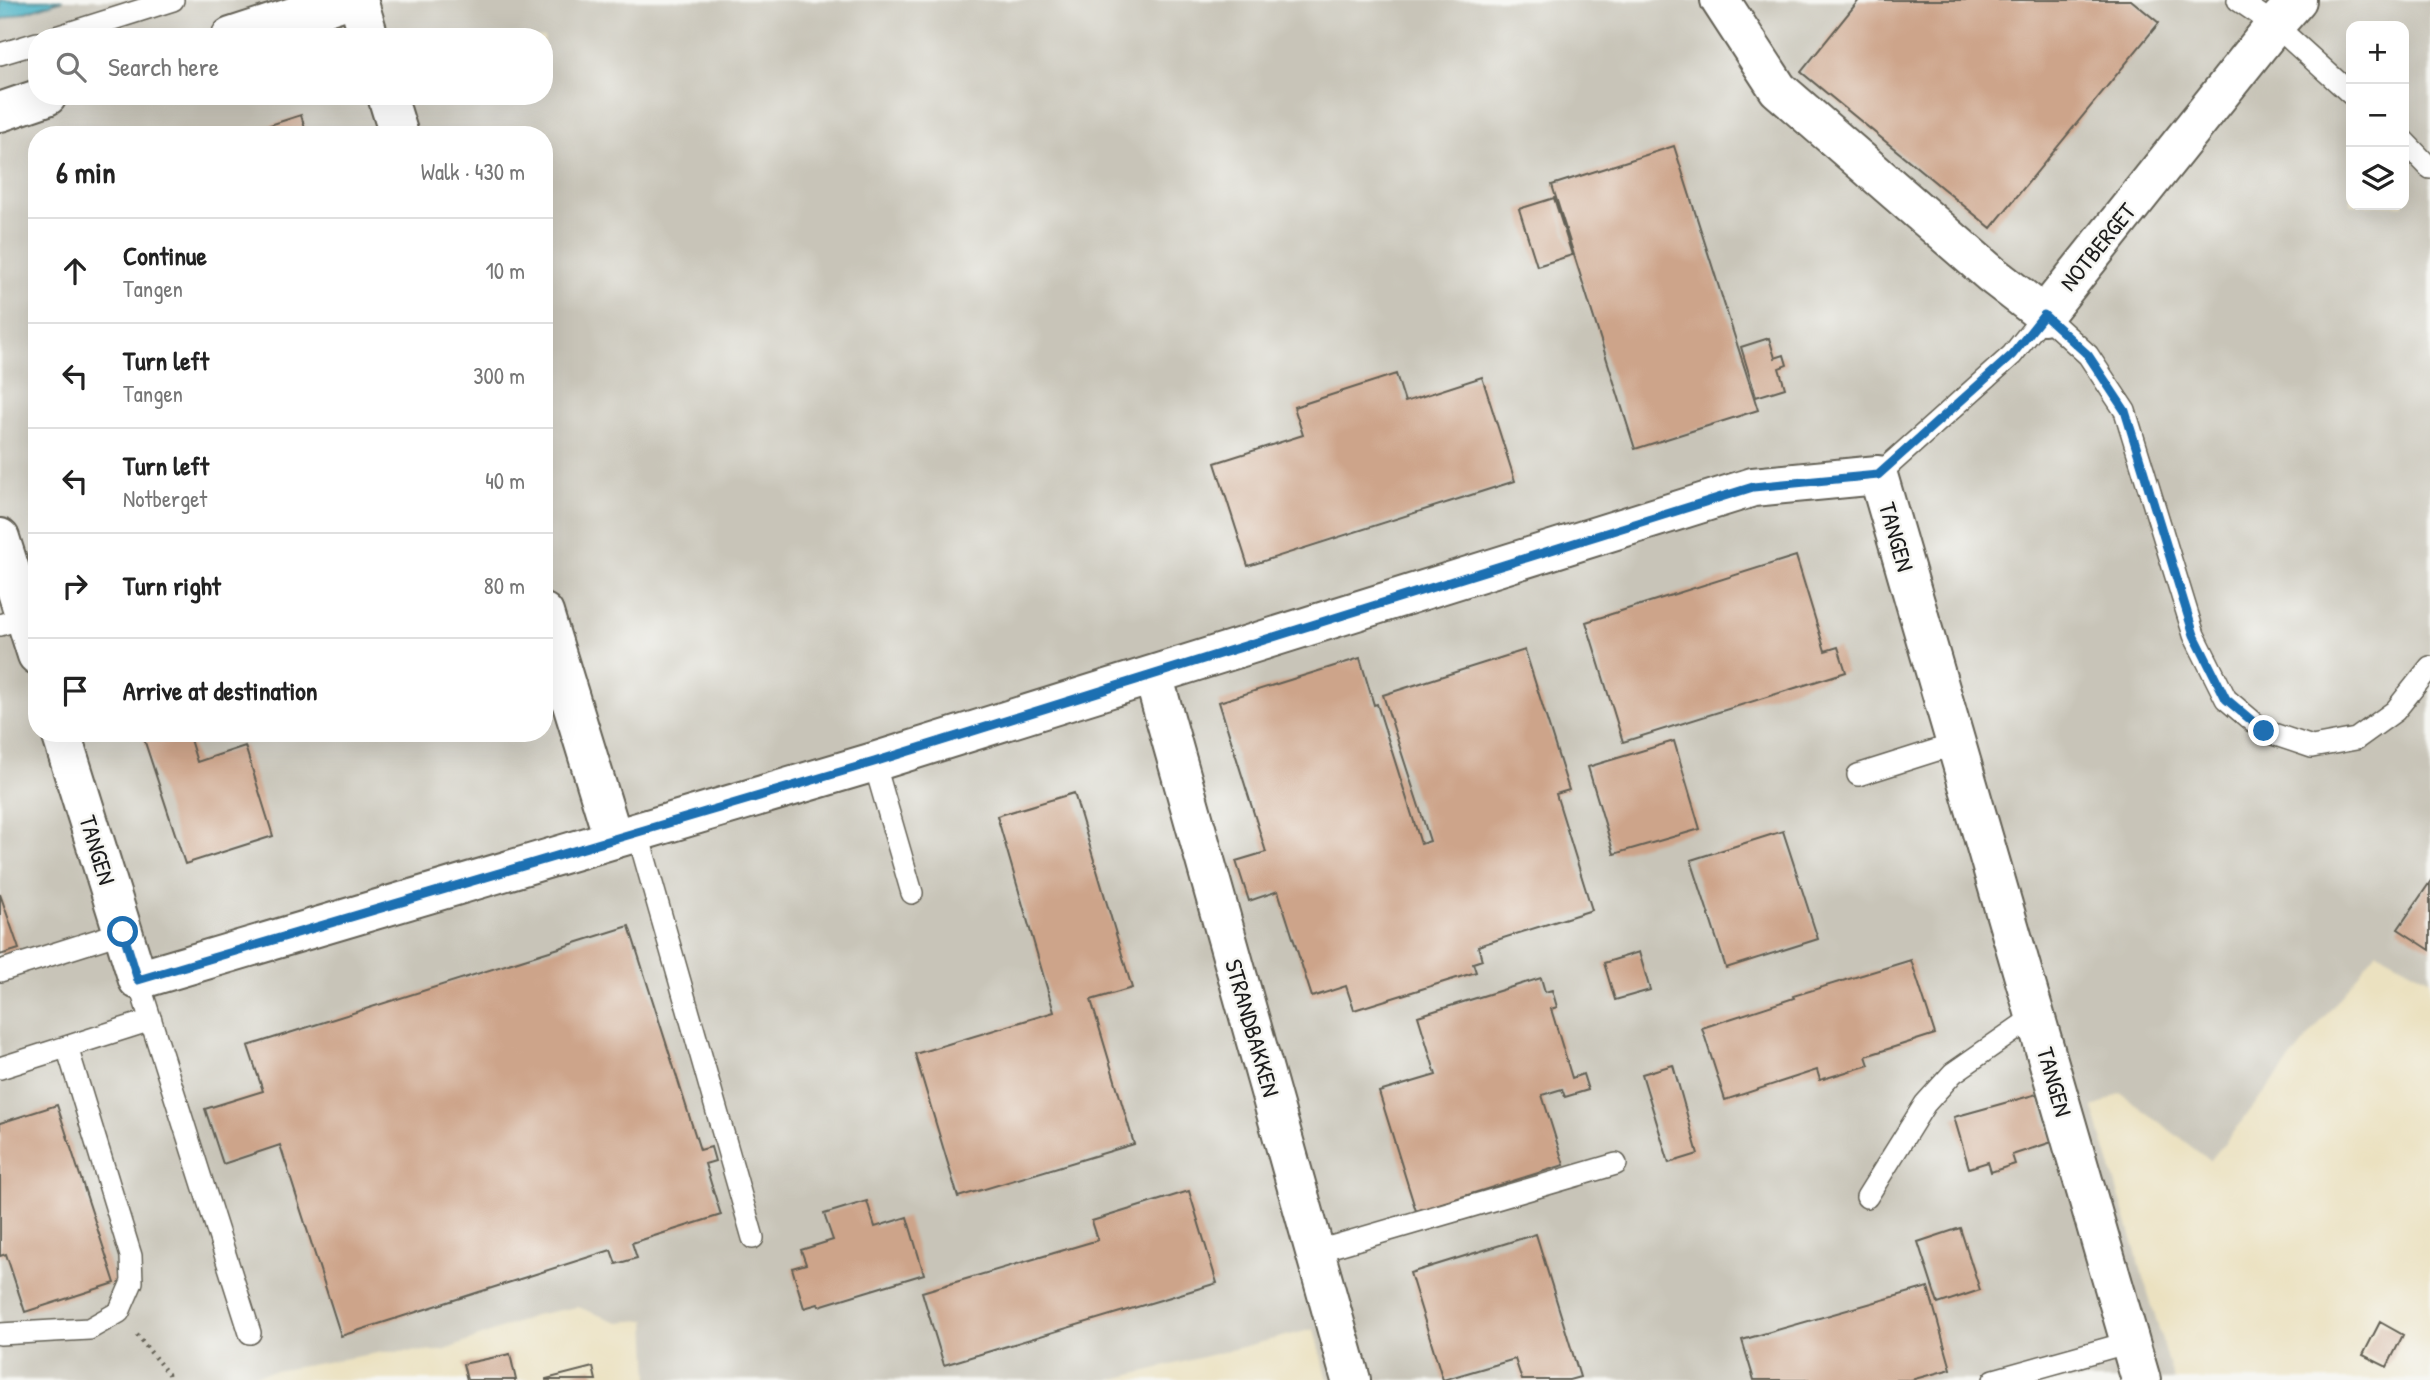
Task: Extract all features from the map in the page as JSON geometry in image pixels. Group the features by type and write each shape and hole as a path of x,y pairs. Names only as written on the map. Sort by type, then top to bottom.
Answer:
{"street":[{"path":"259,28 345,0"},
{"path":"358,0 366,28"},
{"path":"1720,0 1779,89 1991,274 2044,315"},
{"name":"NOTBERGET","path":"2044,315 2286,13"},
{"path":"0,111 28,102"},
{"path":"390,105 396,126"},
{"name":"TANGEN","path":"64,742 138,980 874,762 1753,487 1878,475 2141,1380"},
{"path":"0,538 12,621 28,643"},
{"path":"553,638 625,834"},
{"name":"STRANDBAKKEN","path":"1153,675 1351,1380"}],"lane":[{"path":"84,28 173,0"},
{"path":"2238,0 2286,13 2346,88"},
{"path":"0,54 28,46"},
{"path":"2409,147 2430,168"},
{"path":"2044,315 2088,355 2125,411 2194,635 2226,699 2264,731 2312,747 2356,739 2395,712 2430,667"},
{"name":"NOTBERGET","path":"1878,475 2012,355 2044,315"},
{"path":"1858,775 1956,744"},
{"path":"874,762 912,893"},
{"path":"625,834 753,1238"},
{"path":"0,971 123,932"},
{"path":"138,980 250,1334"},
{"path":"1867,1196 1925,1104 1953,1073 2035,1016"},
{"path":"0,1069 151,1020"},
{"path":"0,1334 89,1329 119,1312 132,1282 131,1256 67,1046"},
{"path":"1314,1252 1616,1164"},
{"path":"1994,1380 2130,1342"}],"path":[{"path":"119,1312 168,1374 169,1380"}],"shaded area":[{"path":"63,0 2430,0 2430,980 2377,951 2210,1161 2121,1093 2093,1108 2174,1380 1328,1380 1314,1329 1111,1380 649,1380 646,1320 617,1322 578,1307 539,1314 443,1351 383,1352 225,1380 0,1380 0,20"}],"water":[{"path":"0,0 63,0 0,20"}],"building":[{"path":"1859,0 2131,0 2159,23 1991,228 1801,72"},
{"path":"301,115 304,126 267,126"},
{"path":"1674,146 1758,410 1635,449 1552,185"},
{"path":"1554,198 1572,255 1537,266 1519,209"},
{"path":"1769,338 1775,358 1784,355 1787,365 1779,368 1785,388 1756,397 1741,347"},
{"path":"1396,374 1405,402 1482,377 1515,481 1248,566 1215,463 1303,435 1294,407"},
{"path":"1796,556 1825,651 1838,647 1846,672 1623,742 1586,622"},
{"path":"1525,650 1569,790 1556,794 1592,910 1478,946 1482,960 1473,963 1476,972 1354,1010 1346,986 1312,997 1278,891 1249,901 1236,861 1266,852 1219,702 1360,658 1421,844 1430,841 1383,695"},
{"path":"1674,741 1700,829 1614,854 1588,767"},
{"path":"145,742 191,742 197,762 245,746 273,836 185,864"},
{"path":"1074,793 1132,988 1091,1000 1134,1144 958,1197 915,1054 1054,1012 997,816"},
{"path":"1783,831 1818,939 1726,968 1691,860"},
{"path":"2430,882 2430,950 2398,929"},
{"path":"0,894 19,949 0,955"},
{"path":"629,926 700,1150 711,1147 715,1161 705,1164 721,1215 632,1243 637,1258 616,1264 611,1250 341,1336 280,1145 223,1164 205,1109 263,1091 248,1046"},
{"path":"1639,952 1650,990 1615,1000 1604,963"},
{"path":"1911,960 1935,1034 1866,1056 1869,1065 1820,1080 1817,1070 1725,1100 1702,1028 1794,998 1793,996"},
{"path":"1541,978 1545,992 1552,990 1557,1007 1551,1009 1572,1078 1583,1074 1588,1090 1565,1097 1562,1089 1542,1095 1564,1165 1416,1211 1379,1092 1436,1075 1418,1016"},
{"path":"1673,1065 1698,1154 1669,1163 1642,1074"},
{"path":"2037,1094 2052,1142 2012,1155 2015,1164 1991,1172 1988,1162 1969,1168 1954,1117"},
{"path":"57,1105 115,1283 25,1312 6,1254 0,1256 0,1123"},
{"path":"1189,1191 1217,1283 944,1365 922,1292 1098,1240 1092,1221"},
{"path":"867,1201 875,1227 907,1217 924,1274 819,1306 818,1304 804,1308 792,1268 806,1264 801,1250 833,1240 824,1214"},
{"path":"1960,1228 1980,1290 1938,1304 1918,1242"},
{"path":"1536,1234 1580,1377 1569,1380 1522,1380 1515,1359 1443,1380 1410,1273"},
{"path":"1928,1287 1951,1369 1911,1380 1754,1380 1742,1340"},
{"path":"2380,1322 2403,1335 2387,1367 2363,1355"},
{"path":"510,1354 516,1380 467,1380 463,1364"},
{"path":"593,1367 596,1380 546,1380 546,1379"}],"route":[{"path":"123,932 138,980 874,762 1753,487 1878,475 2012,355 2044,315 2088,355 2125,411 2194,635 2226,699 2264,731"}]}
